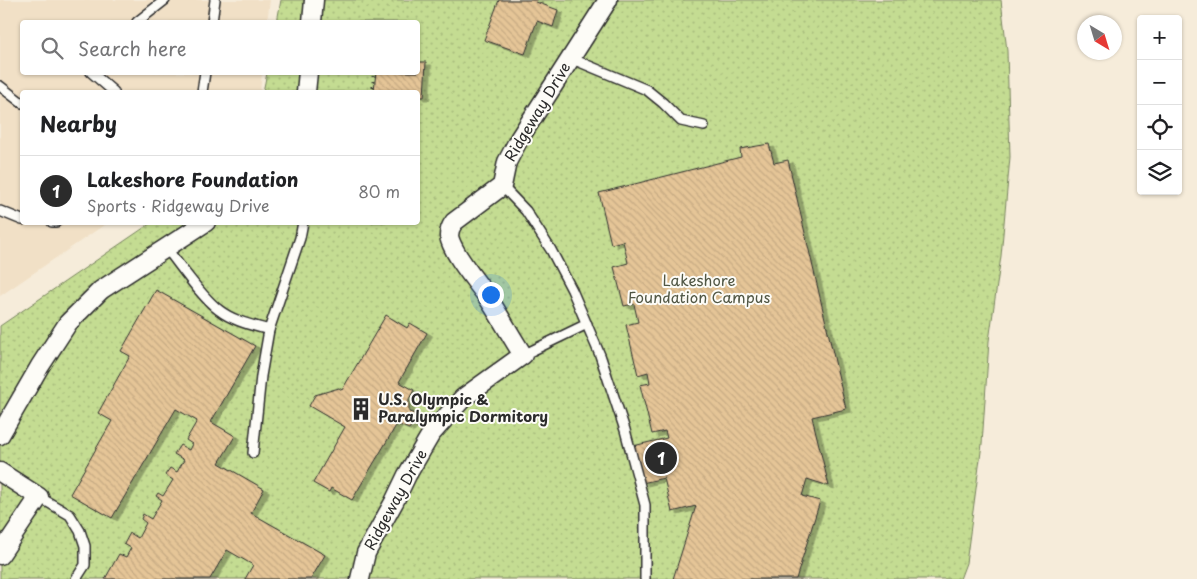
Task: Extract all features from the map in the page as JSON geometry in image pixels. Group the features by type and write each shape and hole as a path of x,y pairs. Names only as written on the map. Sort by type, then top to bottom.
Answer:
{"street":[{"path":"312,20 314,0"},
{"name":"Ridgeway Drive","path":"502,186 507,162 511,154 540,104 608,0"},
{"path":"306,90 308,75"},
{"path":"502,186 454,222 450,227 449,235 462,262 487,296 523,355"},
{"path":"0,435 40,366 68,323 101,290 201,225"},
{"name":"Ridgeway Drive","path":"360,579 366,553 410,468 431,434 462,398 523,355"},
{"path":"0,472 39,497 0,555"}],"lane":[{"path":"140,20 165,0"},
{"path":"212,20 215,0"},
{"path":"570,58 647,90 680,121 704,126"},
{"path":"94,75 112,90"},
{"path":"202,90 205,75"},
{"path":"0,86 20,101"},
{"path":"502,186 526,210 551,250 572,290 600,355 625,430 645,505 645,579"},
{"path":"0,211 20,219"},
{"path":"253,453 261,376 269,330 300,238 302,225"},
{"path":"166,248 204,296 218,310 238,321 269,330"},
{"path":"523,355 586,324"},
{"path":"39,497 70,515 80,531 85,546 85,565 76,579"}],"path":[{"path":"373,76 373,90"}],"shaded area":[{"path":"0,0 270,0 267,20 20,20 20,75 262,75 260,90 20,90 20,225 104,225 0,296"}],"green space":[{"name":"Lakeshore Foundation Campus","path":"281,0 1001,0 1007,51 1010,157 1001,256 989,341 982,444 966,563 960,579 0,579 0,326 148,225 420,225 420,90 263,90 267,75 420,75 420,20 277,20"}],"building":[{"path":"499,0 537,0 536,2 558,10 553,27 537,21 525,54 484,40"},
{"path":"420,62 426,62 424,97 420,97 420,90 374,90 376,75 420,75"},
{"path":"769,144 774,163 788,160 846,409 812,417 829,486 807,479 802,496 820,501 796,579 673,579 696,506 672,512 664,478 642,483 633,446 667,438 665,431 652,434 640,385 650,383 648,372 638,375 626,325 638,322 634,304 624,306 614,267 628,263 623,241 611,244 599,193 741,157 740,149"},
{"path":"156,290 255,346 211,422 235,436 219,463 264,489 251,513 325,555 311,579 245,579 253,565 227,550 210,579 105,579 119,554 126,557 131,548 124,544 130,533 138,538 146,523 141,519 143,514 151,519 162,500 156,496 158,493 163,496 173,480 165,475 170,468 177,472 184,460 174,454 180,445 189,450 192,444 186,440 197,421 176,409 112,518 70,494 112,421 98,413 130,356 121,351"},
{"name":"U.S. Olympic & Paralympic Dormitory","path":"386,315 407,328 410,323 427,333 399,382 414,390 409,399 409,412 418,415 409,429 397,424 352,500 331,488 329,492 313,483 345,427 309,406 315,395 339,388 342,390"}],"place":[{"name":"U.S. Olympic & Paralympic Dormitory","path":"361,409"},
{"name":"Lakeshore Foundation","path":"661,458"}]}
